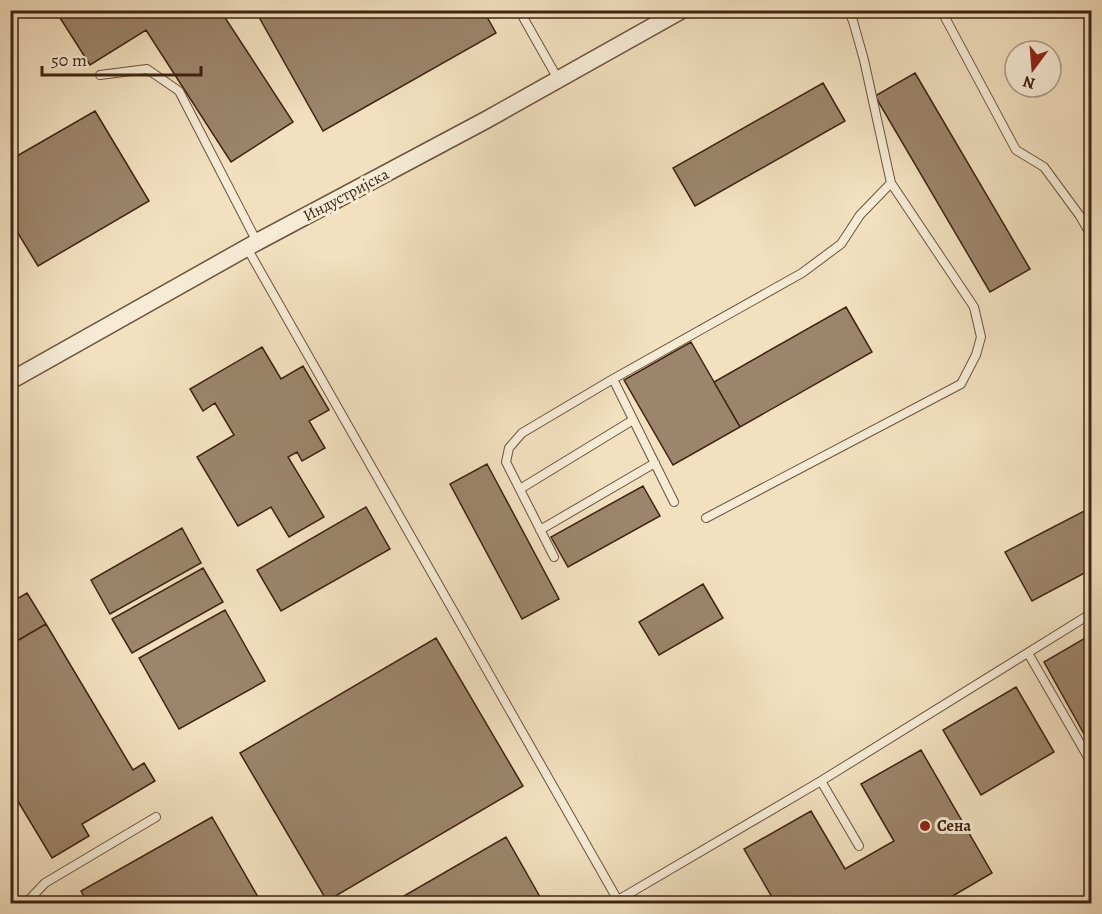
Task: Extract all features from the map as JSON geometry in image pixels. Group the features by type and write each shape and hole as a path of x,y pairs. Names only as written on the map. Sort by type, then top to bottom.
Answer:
{"street":[{"name":"Индустријска","path":"10,381 252,245 486,120 682,10"}],"lane":[{"path":"519,10 558,79"},
{"path":"706,518 961,384 976,355 981,337 974,307 891,183 864,60 848,10"},
{"path":"941,10 1016,150 1044,167 1080,216 1092,237"},
{"path":"100,75 147,69 179,91 252,245 619,902 1092,613"},
{"path":"554,557 506,462 509,448 522,433 802,273 841,244 860,215 891,183"},
{"path":"613,379 674,502"},
{"path":"520,489 633,420"},
{"path":"540,530 655,464"},
{"path":"1028,653 1092,764"},
{"path":"820,781 859,846"},
{"path":"10,899 30,902 45,883 156,817"}],"building":[{"path":"55,10 220,10 293,122 231,162 146,30 90,65"},
{"path":"255,10 483,10 496,33 323,131"},
{"path":"915,73 1030,269 990,292 875,96"},
{"path":"823,83 845,121 695,206 673,168"},
{"path":"95,111 149,201 38,266 10,220 10,160"},
{"path":"846,307 872,352 740,427 714,382"},
{"path":"691,342 740,427 673,465 624,380"},
{"path":"262,347 281,379 303,366 329,410 309,421 325,448 302,461 297,452 288,457 324,517 289,537 271,507 238,526 197,457 234,435 215,403 203,411 190,389"},
{"path":"487,464 559,599 522,619 450,484"},
{"path":"643,486 660,516 568,567 551,537"},
{"path":"366,507 390,549 281,611 257,570"},
{"path":"1092,507 1092,569 1032,601 1005,552"},
{"path":"182,528 201,563 110,614 91,580"},
{"path":"203,568 223,602 132,653 112,619"},
{"path":"703,584 723,618 659,655 639,622"},
{"path":"27,593 46,624 10,645 10,603"},
{"path":"225,610 265,681 179,729 139,658"},
{"path":"46,624 133,770 144,763 155,781 82,824 89,836 52,858 10,788 10,645"},
{"path":"1092,634 1092,748 1044,662"},
{"path":"436,638 523,786 327,901 240,753"},
{"path":"1016,687 1054,752 981,795 943,730"},
{"name":"Сена","path":"921,750 992,873 939,904 776,904 744,849 811,811 845,869 894,841 861,784"},
{"path":"212,817 258,897 246,904 88,904 81,891"},
{"path":"506,837 544,904 390,904"}],"place":[{"name":"Сена","path":"925,826"}]}
